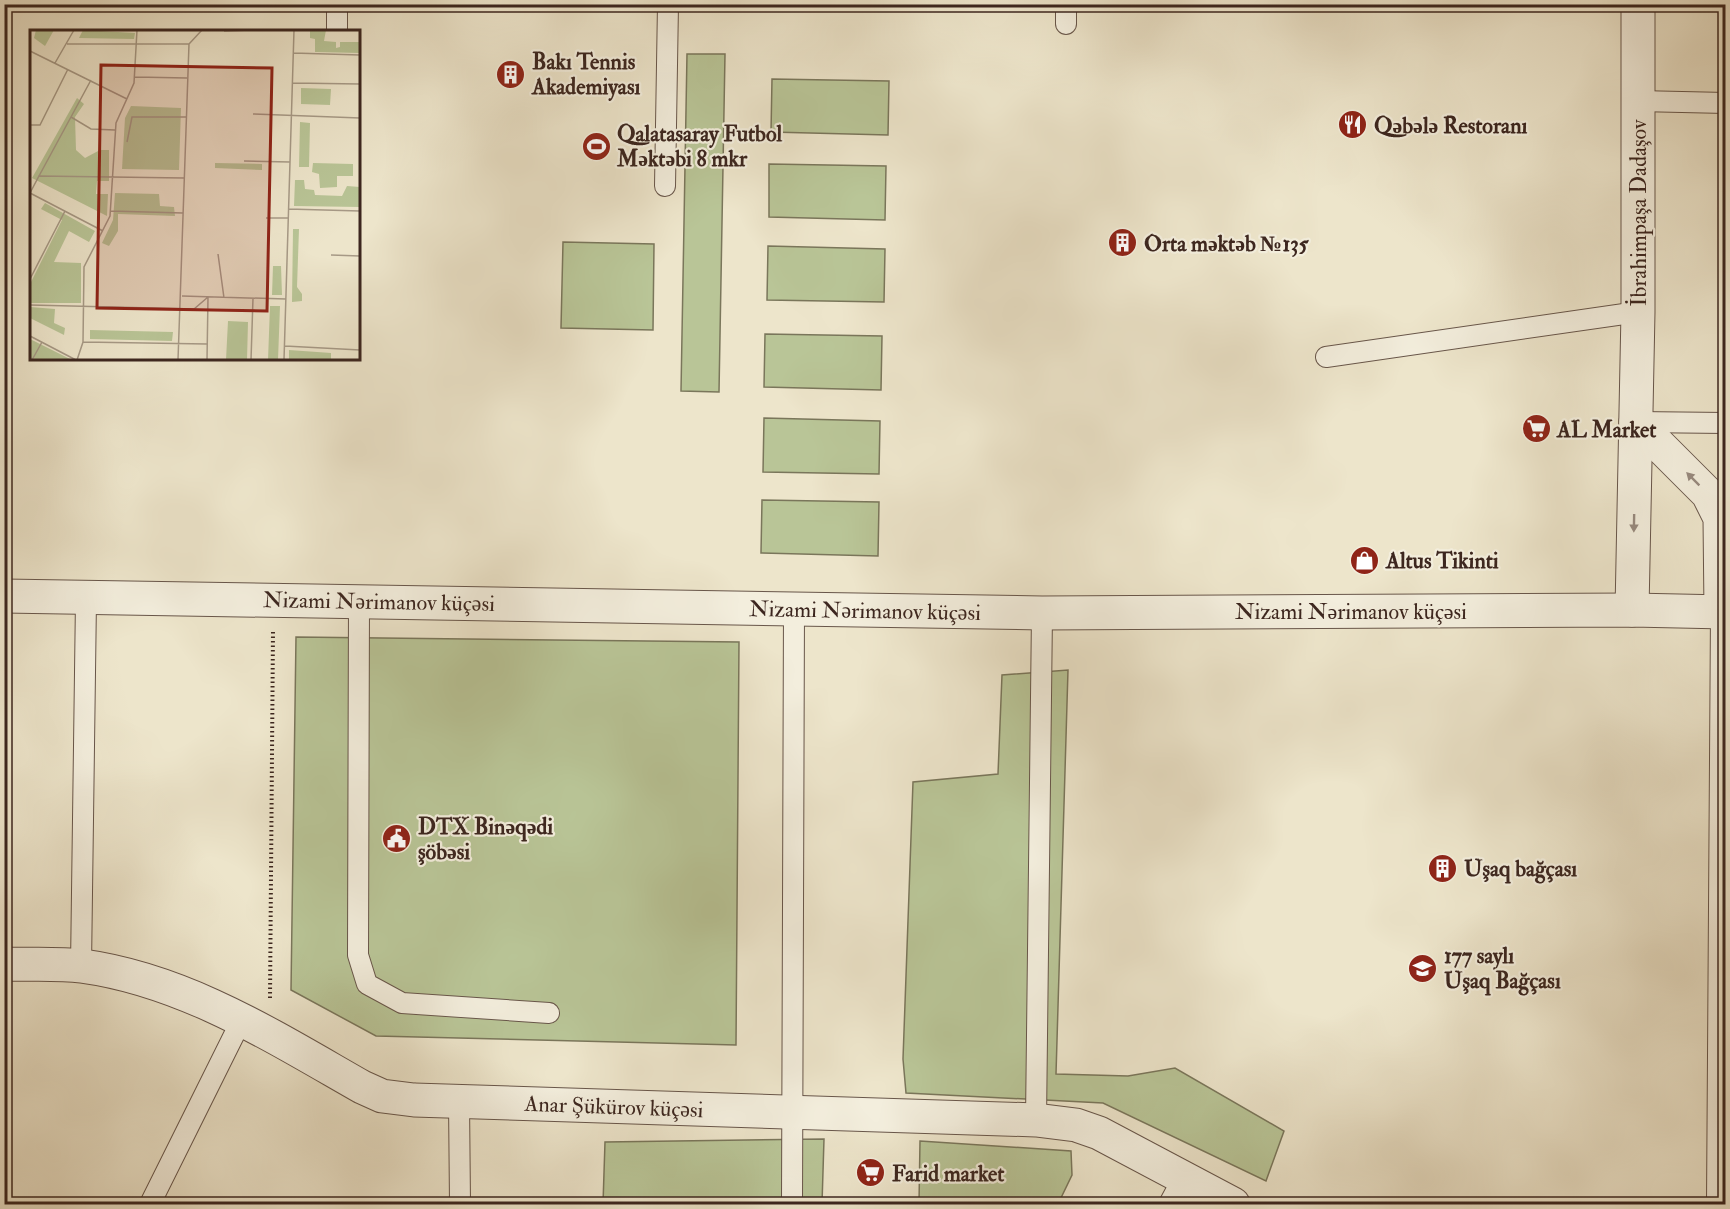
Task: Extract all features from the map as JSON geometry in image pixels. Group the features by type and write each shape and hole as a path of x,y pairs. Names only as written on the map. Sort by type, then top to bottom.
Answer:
{"street":[{"name":"İbrahimpaşa Dadaşov","path":"1632,610 1638,312 1638,4"},
{"path":"1636,423 1708,494 1720,518 1723,612"},
{"name":"Nizami Nərimanov küçəsi","path":"4,596 1042,613 1632,610 1723,612"},
{"name":"Anar Şükürov küçəsi","path":"4,964 81,966 127,975 202,1001 242,1019 382,1096 414,1100 1036,1120 1076,1125 1099,1133 1176,1191 1233,1204"}],"lane":[{"path":"337,4 337,30"},
{"path":"664,186 668,4"},
{"path":"1638,101 1725,103"},
{"path":"1326,357 1638,312"},
{"path":"1636,423 1725,423"},
{"path":"81,966 86,598"},
{"path":"359,601 358,955 367,984 402,1003 549,1013"},
{"path":"792,1204 794,608"},
{"path":"1717,1204 1723,612"},
{"path":"1036,1120 1042,613"},
{"path":"150,1204 242,1019"},
{"path":"459,1101 460,1204"}],"path":[{"path":"270,1035 273,599"}],"green space":[{"path":"687,54 725,54 719,392 681,391"},
{"path":"772,79 889,81 888,135 771,132"},
{"path":"769,164 886,166 885,220 769,217"},
{"path":"563,242 654,244 653,330 561,328"},
{"path":"768,246 885,249 884,302 767,300"},
{"path":"765,334 882,336 881,390 764,387"},
{"path":"764,418 880,421 879,474 763,472"},
{"path":"762,500 879,502 878,556 761,553"},
{"path":"296,637 739,642 736,1045 376,1036 291,990"},
{"path":"1068,670 1056,1074 1128,1076 1175,1068 1284,1131 1266,1181 1103,1103 906,1093 903,1059 913,782 998,774 1002,675"},
{"path":"824,1139 822,1204 603,1204 605,1142"},
{"path":"920,1141 1071,1151 1072,1175 1058,1204 919,1204"}],"place":[{"name":"Bakı Tennis Akademiyası","path":"511,74"},
{"name":"Qəbələ Restoranı","path":"1353,125"},
{"name":"Qalatasaray Futbol Məktəbi 8 mkr","path":"596,146"},
{"name":"Orta məktəb №135","path":"1123,243"},
{"name":"AL Market","path":"1536,429"},
{"name":"Altus Tikinti","path":"1365,560"},
{"name":"DTX Binəqədi şöbəsi","path":"397,839"},
{"name":"Uşaq bağçası","path":"1443,868"},
{"name":"177 saylı Uşaq Bağçası","path":"1423,968"},
{"name":"Farid market","path":"871,1173"}]}
